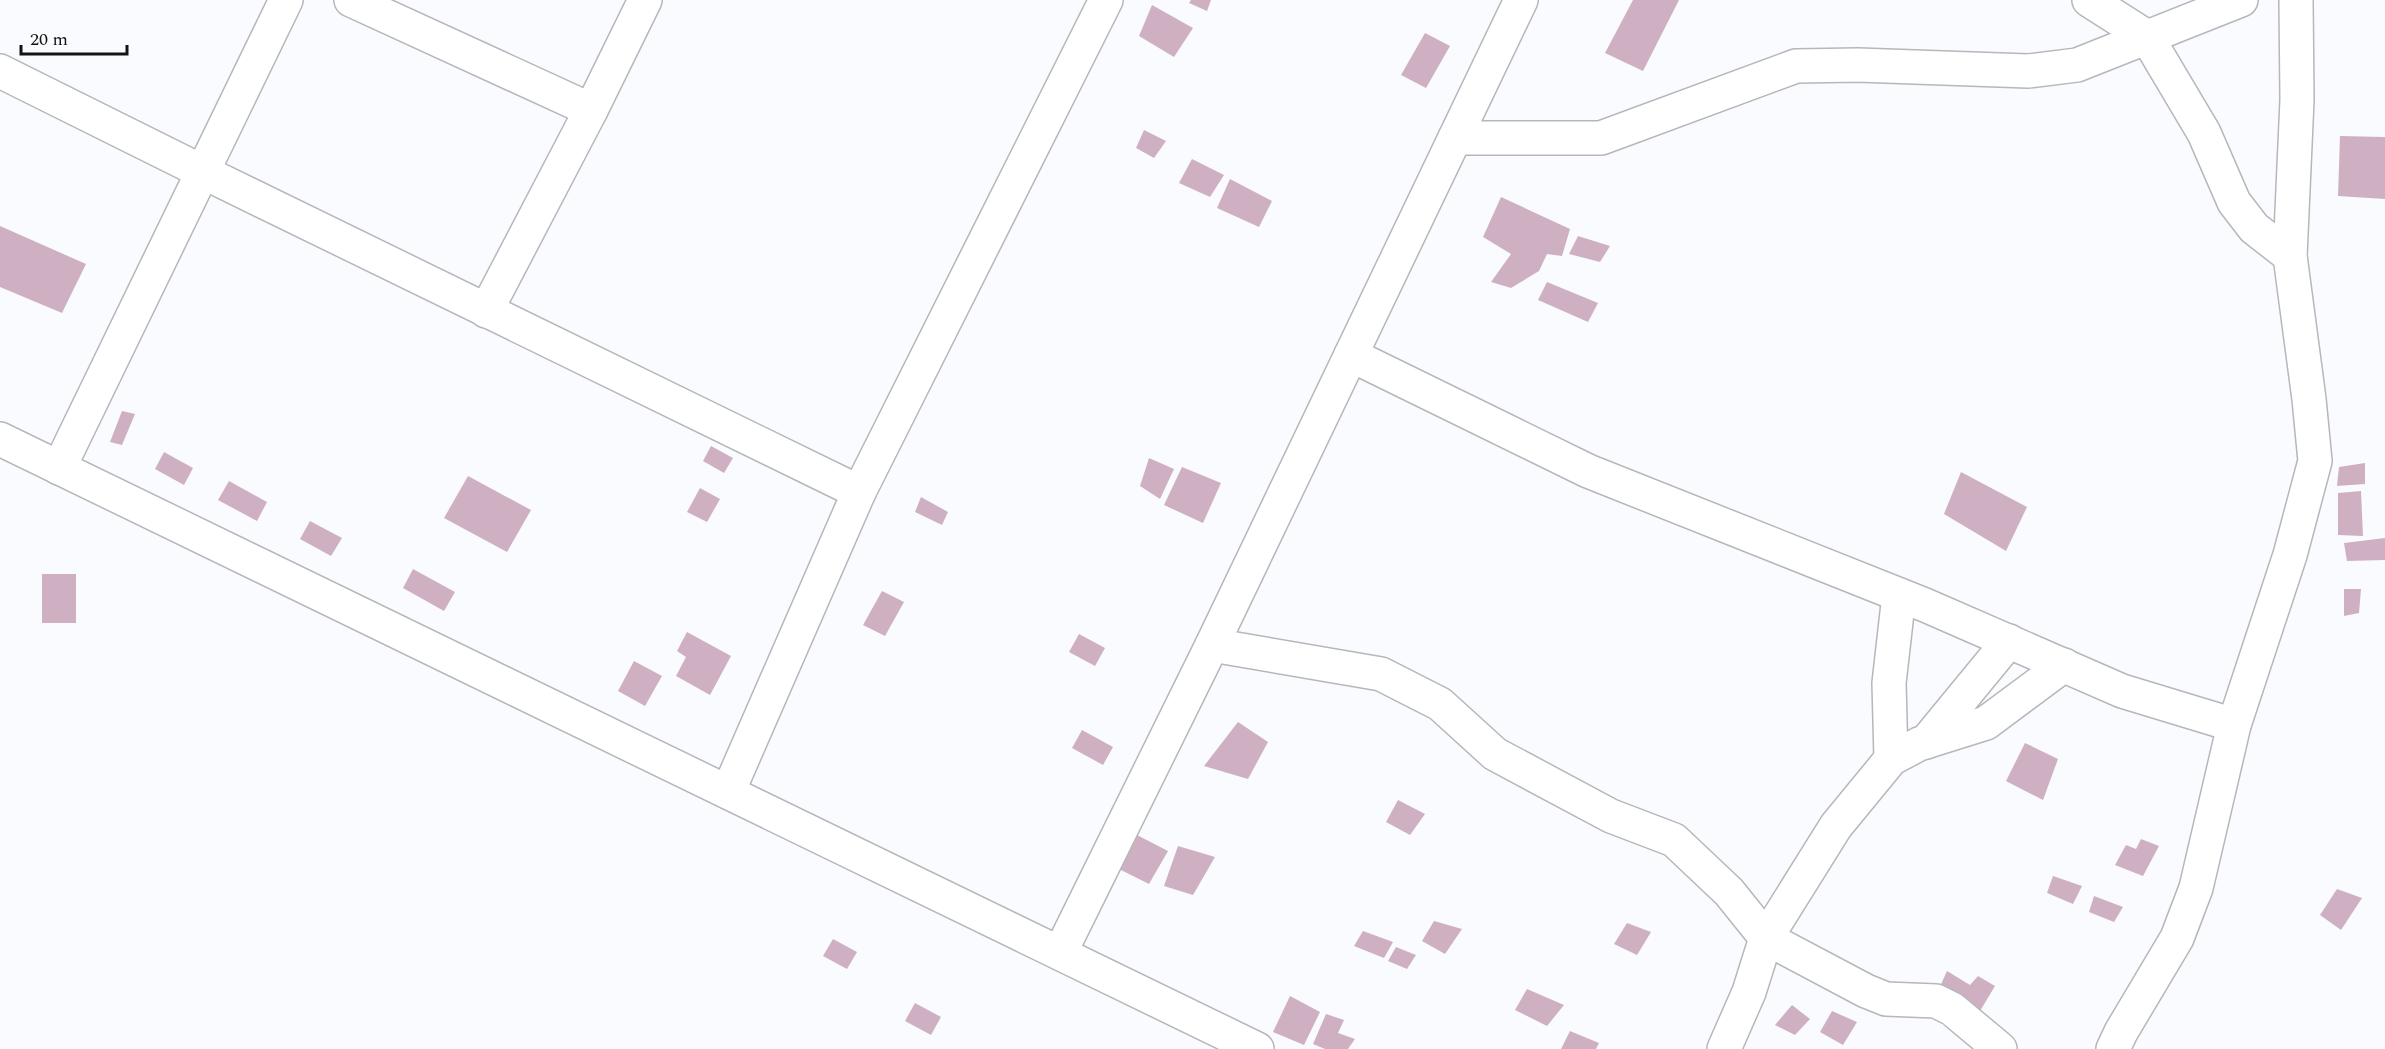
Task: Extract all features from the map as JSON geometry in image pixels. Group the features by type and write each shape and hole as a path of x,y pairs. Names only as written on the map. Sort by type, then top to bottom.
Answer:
{"street":[{"path":"59,468 286,0"},
{"path":"351,0 591,110"},
{"path":"486,310 591,110 645,0"},
{"path":"728,792 859,492 1106,0"},
{"path":"1059,953 1212,645 1521,0"},
{"path":"2089,0 2147,37 2204,134 2234,202 2254,228 2290,256"},
{"path":"1455,138 1601,138 1796,66 1858,65 2028,70 2077,65 2241,0"},
{"path":"2113,1049 2177,938 2196,888 2234,725 2290,555 2315,461 2290,256 2297,100 2296,0"},
{"path":"0,71 859,492"},
{"path":"1351,355 1588,471 1899,595 2122,691 2234,725"},
{"path":"0,439 1257,1049"},
{"path":"1891,759 1889,683 1899,595"},
{"path":"1926,742 2009,641"},
{"path":"1212,645 1381,674 1440,704 1495,754 1611,816 1674,840 1729,892 1766,938 1866,991 1887,999 1936,1001 1952,1009 2001,1049"},
{"path":"1724,1049 1749,992 1766,938 1836,826 1891,759 1926,742 1986,723 2064,665"}],"building":[{"path":"1191,0 1211,0 1207,11 1189,3"},
{"path":"1633,0 1679,0 1643,71 1605,53"},
{"path":"1152,5 1193,28 1174,57 1139,36"},
{"path":"1425,33 1450,46 1426,88 1401,75"},
{"path":"1144,130 1166,141 1154,158 1136,148"},
{"path":"2340,136 2385,137 2385,199 2338,196"},
{"path":"1192,159 1224,175 1210,197 1179,183"},
{"path":"1230,179 1272,201 1259,227 1217,208"},
{"path":"1501,197 1570,229 1562,256 1547,254 1539,271 1511,288 1491,282 1511,254 1483,237"},
{"path":"0,226 86,264 62,313 0,287"},
{"path":"1578,236 1610,246 1600,262 1569,254"},
{"path":"1547,282 1598,303 1588,322 1538,300"},
{"path":"122,411 135,414 122,445 110,442"},
{"path":"711,446 733,458 724,473 703,461"},
{"path":"164,452 193,468 184,485 155,469"},
{"path":"1149,458 1174,469 1160,499 1140,486"},
{"path":"2365,463 2365,484 2337,486 2339,467"},
{"path":"1182,467 1221,483 1203,523 1164,505"},
{"path":"1961,472 2027,507 2006,551 1944,514"},
{"path":"468,476 531,510 507,552 444,518"},
{"path":"229,481 267,502 257,521 218,500"},
{"path":"700,488 720,499 707,522 687,512"},
{"path":"2361,491 2363,536 2338,535 2338,493"},
{"path":"921,497 948,512 942,525 915,512"},
{"path":"310,521 342,538 331,556 300,539"},
{"path":"2385,538 2385,560 2347,561 2344,543"},
{"path":"413,569 455,592 444,611 403,588"},
{"path":"42,574 76,574 76,623 42,623"},
{"path":"2344,589 2361,589 2359,613 2344,616"},
{"path":"882,591 904,602 885,636 863,625"},
{"path":"687,632 731,656 710,695 676,676 686,657 677,651"},
{"path":"1079,634 1105,648 1095,666 1069,652"},
{"path":"634,661 662,676 645,706 618,691"},
{"path":"1238,722 1268,742 1248,779 1204,766"},
{"path":"1082,730 1113,747 1103,765 1072,748"},
{"path":"2025,743 2058,759 2043,800 2006,781"},
{"path":"1398,800 1425,814 1410,835 1386,822"},
{"path":"1137,835 1168,851 1149,884 1119,869"},
{"path":"2141,839 2159,846 2143,876 2115,865 2126,845 2136,849"},
{"path":"1178,846 1215,857 1193,895 1164,886"},
{"path":"2053,876 2082,886 2073,904 2047,893"},
{"path":"2337,889 2362,898 2341,930 2320,915"},
{"path":"2094,896 2123,907 2114,922 2089,912"},
{"path":"1434,921 1462,929 1445,954 1422,941"},
{"path":"1627,923 1651,932 1637,955 1614,944"},
{"path":"1363,931 1393,942 1384,958 1354,946"},
{"path":"833,939 857,952 847,969 823,956"},
{"path":"1396,947 1416,955 1407,969 1388,961"},
{"path":"1947,971 1970,985 1978,976 1995,986 1980,1011 1938,991"},
{"path":"1527,989 1564,1005 1547,1026 1515,1010"},
{"path":"1290,996 1320,1012 1304,1045 1273,1032"},
{"path":"915,1003 941,1017 931,1035 905,1021"},
{"path":"1792,1005 1810,1019 1795,1035 1775,1025"},
{"path":"1832,1011 1857,1022 1843,1045 1820,1032"},
{"path":"1326,1014 1344,1020 1338,1033 1355,1039 1348,1049 1325,1049 1313,1044"},
{"path":"1570,1031 1599,1043 1596,1049 1561,1049"}]}
